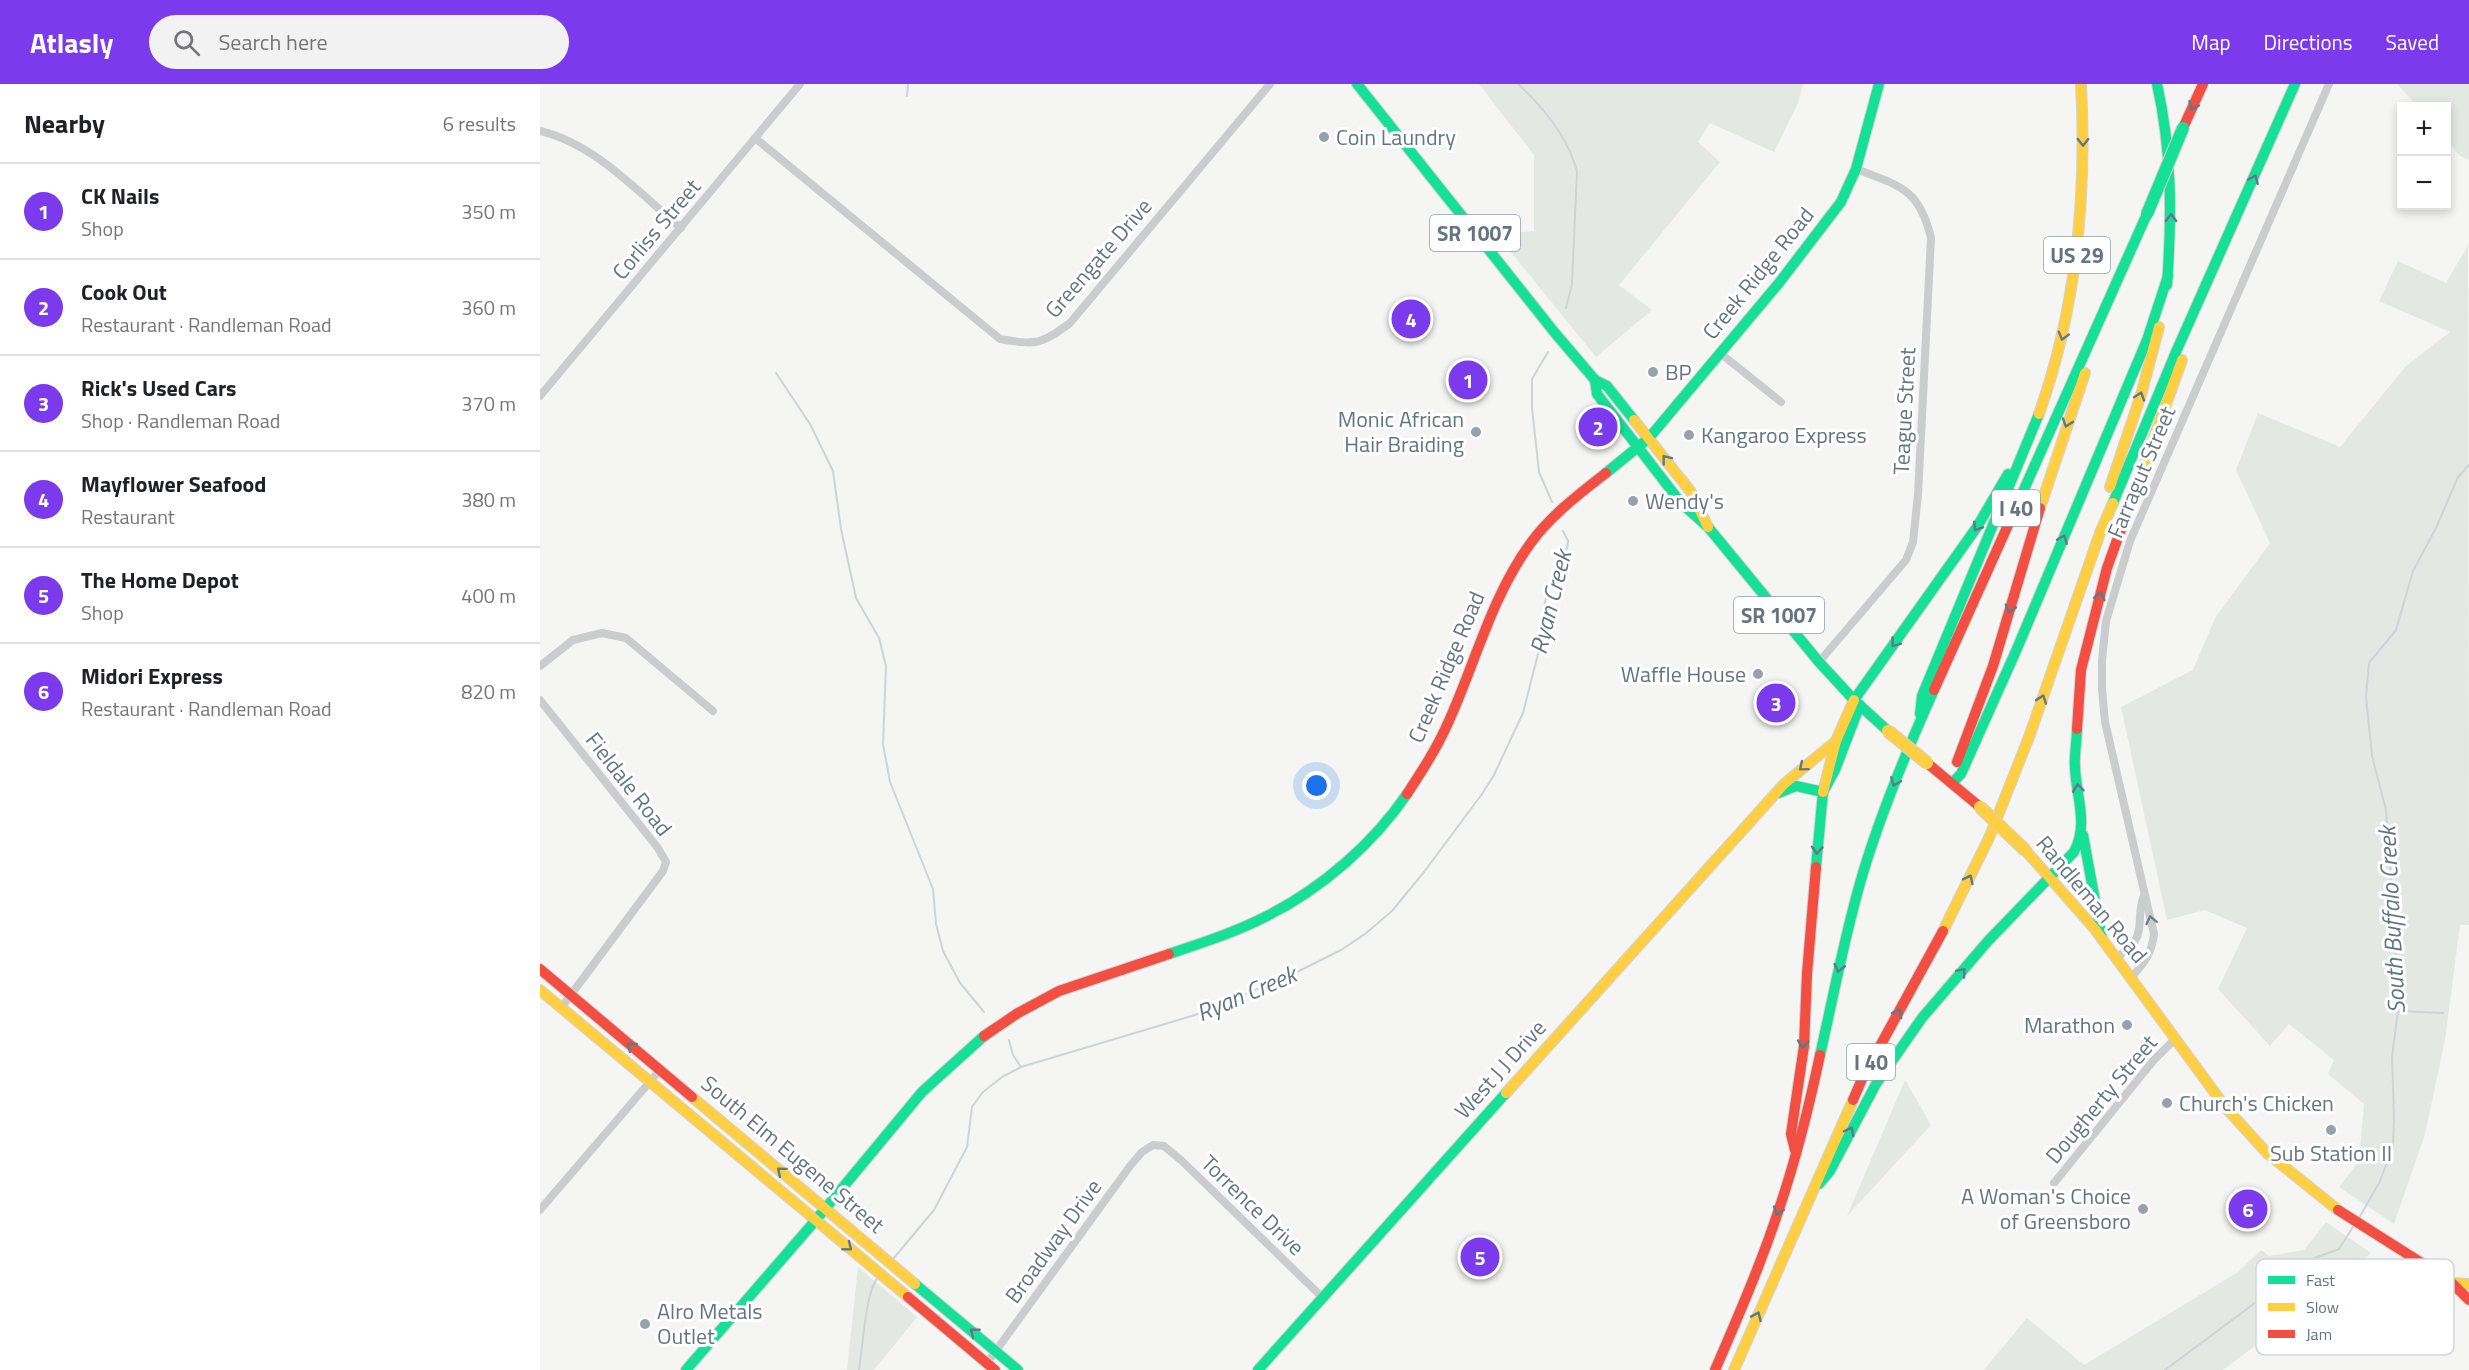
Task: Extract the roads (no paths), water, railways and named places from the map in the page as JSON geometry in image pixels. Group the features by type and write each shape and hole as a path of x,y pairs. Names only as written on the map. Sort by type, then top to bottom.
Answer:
{"main road":[{"name":"Randleman Road","path":"1357,84 1595,380 1607,386 1649,438 1691,492 1708,526"},
{"name":"Creek Ridge Road","path":"686,1370 815,1221 922,1092 963,1053 1001,1023 1059,991 1248,925 1298,898 1353,855 1393,812 1427,764 1448,724 1499,597 1522,555 1568,503 1649,438 1818,235 1841,202 1856,169 1879,84"},
{"name":"US 29","path":"1917,728 1922,696 2037,422 2066,326 2074,283 2081,215 2083,168 2081,84"},
{"path":"2100,533 2110,485 2154,353 2166,299 2171,180 2166,132 2157,84"},
{"name":"I 40","path":"1715,1370 1761,1261 1796,1155 1862,876 1884,808 1917,728 2101,313 2114,289 2203,84"},
{"name":"I 40","path":"1734,1370 1862,1079 1943,932 1989,838 2029,737 2100,533 2176,352 2295,84"},
{"path":"2102,939 2100,916 2094,900 2086,857 2075,767 2081,670 2107,568 2230,232"},
{"path":"1952,783 1961,774 2016,651 2147,340 2168,276"},
{"path":"1952,783 1953,770 1990,677 2061,441 2107,316 2114,289"},
{"name":"Randleman Road","path":"1595,380 1597,394 1681,503 1708,526 1819,662 1857,703 1980,807 2026,850 2050,877 2102,939 2216,1095 2260,1146 2303,1183 2373,1233 2415,1259"},
{"path":"1796,1155 1791,1134 1804,1046 1807,974 1823,792 1835,770 1857,703 1977,527 2037,422"},
{"name":"West J J Drive","path":"1823,792 1836,741 1857,703"},
{"name":"West J J Drive","path":"1258,1370 1790,779 1836,741"},
{"path":"1774,797 1793,787 1823,792"},
{"path":"1808,1198 1830,1171 1876,1084 1922,1018 1988,941 2050,877 2079,843 2083,826"},
{"name":"South Elm Eugene Street","path":"540,969 1018,1370"},
{"name":"South Elm Eugene Street","path":"540,990 991,1366"},
{"name":"Randleman Road","path":"2454,1283 2469,1284"},
{"name":"Randleman Road","path":"2454,1283 2463,1296 2469,1300"}],"street":[{"name":"Corliss Street","path":"540,396 800,84"},
{"name":"Greengate Drive","path":"755,138 1000,339 1032,344 1050,338 1070,323 1270,84"},
{"name":"Farragut Street","path":"2131,978 2147,960 2154,934 2105,722 2102,660 2106,621 2130,542 2329,84"},
{"path":"540,131 573,143 600,160 681,228"},
{"name":"Teague Street","path":"1819,662 1906,560 1913,542 1918,495 1931,238 1920,204 1906,191 1856,169"},
{"path":"1720,353 1781,402"},
{"path":"540,666 573,640 602,633 626,638 714,711"},
{"name":"Fieldale Road","path":"540,700 666,861 663,872 561,1008"},
{"name":"Farragut Street","path":"2116,958 2136,940 2139,931 2139,908 2144,896"},
{"name":"Dougherty Street","path":"2054,1183 2153,1061 2175,1039"},
{"path":"540,1210 660,1070"},
{"name":"Torrence Drive","path":"1153,1144 1164,1146 1182,1161 1323,1298"},
{"name":"Broadway Drive","path":"991,1366 996,1350 1130,1166 1142,1152 1153,1144"}],"waterway":[{"path":"907,96 908,84"},
{"name":"Ryan Creek","path":"1518,84 1554,124 1568,147 1577,171 1572,284 1566,308"},
{"name":"Ryan Creek","path":"1548,352 1532,379 1532,408 1539,472 1552,502"},
{"path":"776,373 810,424 833,471 841,529 856,598 879,638 886,666 883,744 890,782 933,889 936,924 943,951 960,983 984,1012"},
{"name":"South Buffalo Creek","path":"2358,1220 2379,1183 2393,1148 2392,1057 2398,1011 2386,810 2372,756 2366,697 2369,663 2396,630 2413,571 2436,528 2458,477 2469,465"},
{"name":"Ryan Creek","path":"893,1259 934,1210 967,1147 972,1107 983,1092 1002,1077 1021,1067 1195,1015 1293,974 1341,950 1365,934 1392,911 1482,794 1494,775 1523,713 1540,646 1545,602 1552,577 1567,548 1568,541 1563,531"},
{"path":"2398,1011 2443,1013"},
{"path":"1009,1040 1013,1055 1021,1067"},
{"name":"South Buffalo Creek","path":"2314,1259 2339,1249 2353,1227"},
{"name":"Ryan Creek","path":"859,1370 867,1307 878,1277"},
{"name":"South Buffalo Creek","path":"2165,1370 2256,1302"}],"place":[{"name":"Coin Laundry","path":"1324,137"},
{"name":"Mayflower Seafood","path":"1411,319"},
{"name":"BP","path":"1653,372"},
{"name":"CK Nails","path":"1468,380"},
{"name":"Cook Out","path":"1598,427"},
{"name":"Monic African Hair Braiding","path":"1476,432"},
{"name":"Kangaroo Express","path":"1689,435"},
{"name":"Wendy's","path":"1633,501"},
{"name":"Waffle House","path":"1758,674"},
{"name":"Rick's Used Cars","path":"1776,703"},
{"name":"Marathon","path":"2127,1025"},
{"name":"Church's Chicken","path":"2167,1103"},
{"name":"Sub Station II","path":"2331,1130"},
{"name":"A Woman's Choice of Greensboro","path":"2143,1209"},
{"name":"Midori Express","path":"2248,1209"},
{"name":"The Home Depot","path":"1480,1257"},
{"name":"Alro Metals Outlet","path":"645,1324"}]}
